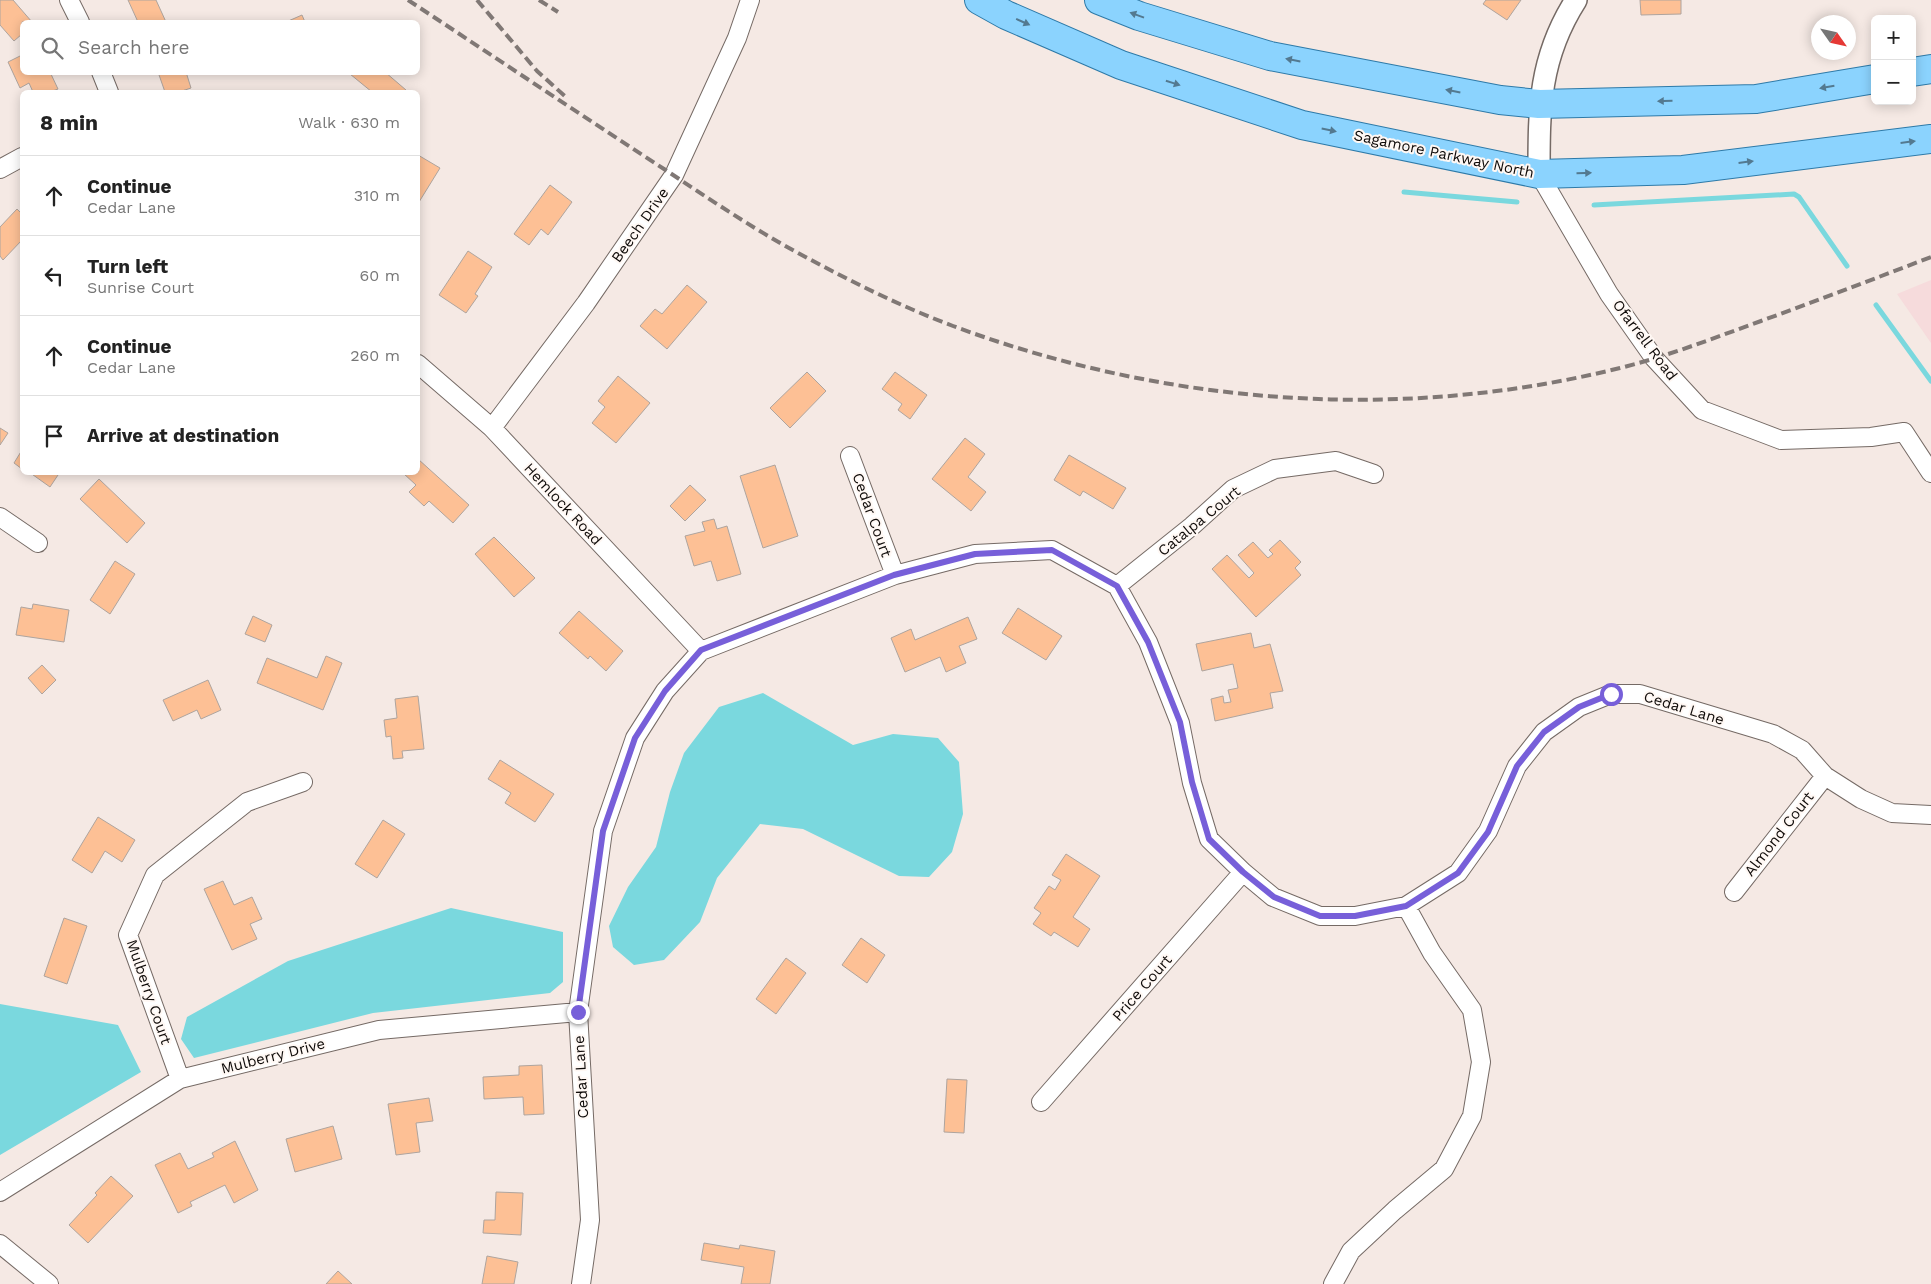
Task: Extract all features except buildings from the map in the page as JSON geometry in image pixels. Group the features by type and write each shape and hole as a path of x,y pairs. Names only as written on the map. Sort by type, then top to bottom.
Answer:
{"main road":[{"name":"Sagamore Parkway North","path":"979,0 1006,15 1121,65 1302,124 1538,174 1683,170 1931,139"},
{"path":"1100,0 1139,16 1270,56 1500,100 1539,104 1756,99 1871,80"},
{"path":"1916,71 1931,69"}],"street":[{"path":"69,0 79,20"},
{"name":"Beech Drive","path":"492,428 586,303 674,176 737,38 750,0"},
{"path":"1538,174 1539,104 1548,60 1564,19 1576,0"},
{"path":"102,75 108,90"},
{"path":"0,169 20,158"},
{"name":"Ofarrell Road","path":"1538,174 1602,284 1654,358 1702,410 1781,440 1871,437 1904,432 1931,473"},
{"name":"Hemlock Road","path":"420,366 492,428 701,650"},
{"name":"Cedar Court","path":"850,456 894,575"},
{"name":"Catalpa Court","path":"1117,586 1192,526 1233,490 1275,469 1336,461 1374,474"},
{"path":"0,517 38,543"},
{"name":"Cedar Lane","path":"581,1284 590,1220 578,1012 603,831 635,738 665,691 701,650 894,575 975,554 1052,550 1117,586 1148,642 1180,722 1192,782 1209,839 1243,872 1274,897 1320,916 1355,916 1406,906 1458,873 1488,832 1517,766 1544,732 1579,707 1611,694 1640,694 1773,734 1802,750 1825,776 1860,799 1892,813 1931,815"},
{"name":"Almond Court","path":"1734,892 1825,776"},
{"name":"Mulberry Court","path":"180,1079 128,935 155,875 247,802 303,782"},
{"name":"Price Court","path":"1041,1102 1243,872"},
{"path":"1333,1284 1351,1251 1394,1210 1444,1169 1472,1116 1481,1062 1472,1010 1432,953 1406,906"},
{"name":"Mulberry Drive","path":"0,1192 180,1079 379,1030 578,1012"},
{"path":"0,1244 49,1284"}],"shaded area":[{"path":"1931,280 1931,343 1897,294"}],"water":[{"path":"763,693 853,745 893,734 938,738 959,762 963,814 952,852 929,877 899,876 803,829 760,824 717,878 700,922 664,960 634,965 613,947 609,926 628,887 656,847 670,792 684,753 719,707"},
{"path":"451,908 563,932 563,982 550,993 373,1013 194,1058 181,1039 187,1017 288,961"},
{"path":"0,1004 118,1025 141,1072 0,1155"}],"waterway":[{"path":"1404,192 1517,202"},
{"path":"1594,205 1794,194 1799,197 1847,266"},
{"path":"1876,305 1931,381"}],"railway":[{"path":"408,0 741,220 789,248 870,290 953,326 1034,353 1116,374 1199,389 1284,397 1368,400 1452,396 1537,385 1620,368 1673,352 1931,257"},
{"path":"477,0 537,71 568,99"},
{"path":"539,0 558,12"}],"route":[{"path":"578,1012 603,831 635,738 665,691 701,650 894,575 975,554 1052,550 1117,586 1148,642 1180,722 1192,782 1209,839 1243,872 1274,897 1320,916 1355,916 1406,906 1458,873 1488,832 1517,766 1544,732 1579,707 1611,694"}]}
